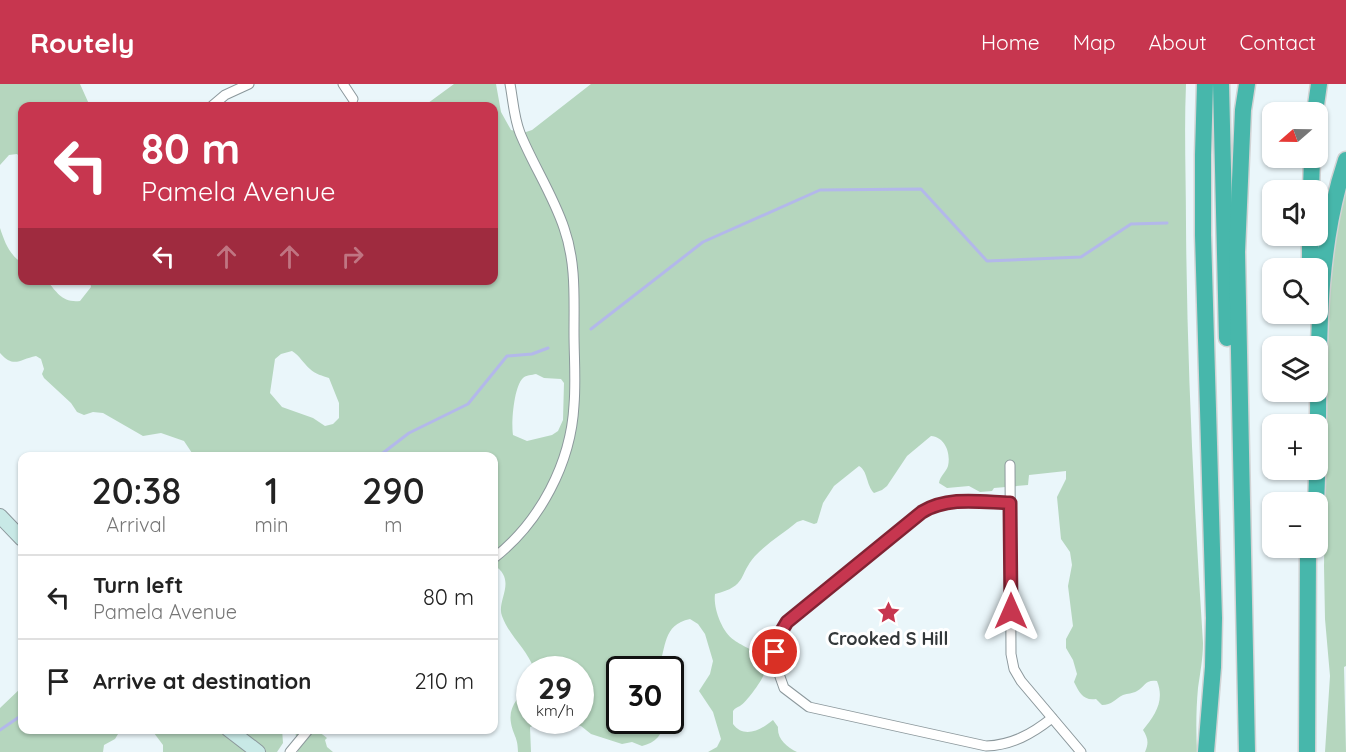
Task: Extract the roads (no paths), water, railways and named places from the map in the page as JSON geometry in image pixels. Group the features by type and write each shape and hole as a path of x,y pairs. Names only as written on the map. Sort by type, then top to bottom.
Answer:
{"highway":[{"path":"1205,84 1203,235 1214,618 1213,667 1206,752"},
{"path":"1221,84 1222,209 1240,752"},
{"path":"1247,84 1242,121 1237,252 1247,752"},
{"path":"1316,102 1319,84"},
{"path":"1316,492 1322,281 1328,229 1346,160"},
{"path":"1306,752 1308,558"},
{"path":"1307,611 1312,558"}],"main road":[{"path":"0,516 18,535"},
{"path":"235,734 258,752"}],"street":[{"path":"217,102 225,95 249,84"},
{"path":"343,84 353,99"},
{"path":"498,555 533,517 558,476 570,434 574,406 574,273 570,250 564,227 519,131 510,84"},
{"path":"1010,465 1011,654 1014,669 1021,681 1081,752"},
{"path":"1010,503 951,501 932,506 922,512 787,622 778,637 775,652 778,671 784,688 809,707 986,746 1000,746 1017,740 1038,729 1052,718"},
{"path":"290,752 305,734"}],"waterway":[{"path":"591,329 703,242 820,190 921,189 987,261 1081,257 1131,224 1167,223"},
{"path":"384,452 409,433 468,404 507,356 532,354 548,348"},
{"path":"0,730 18,718"}],"place":[{"name":"Crooked S Hill","path":"888,613"}]}
